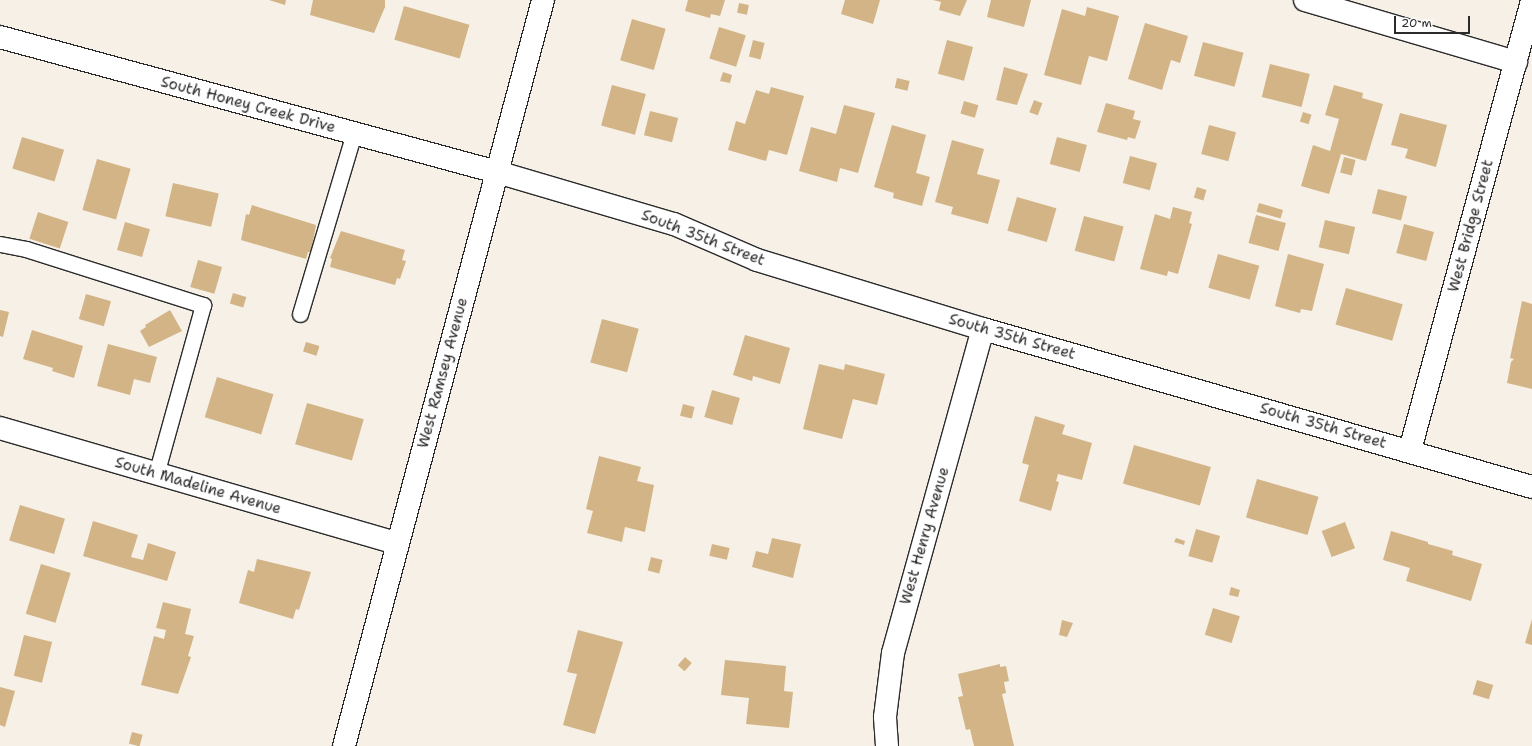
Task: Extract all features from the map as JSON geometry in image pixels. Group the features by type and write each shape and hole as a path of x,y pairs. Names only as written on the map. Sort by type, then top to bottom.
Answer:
{"street":[{"name":"West Ramsey Avenue","path":"344,746 543,0"},
{"path":"1305,0 1516,62"},
{"name":"West Bridge Street","path":"1410,450 1532,2"},
{"name":"South Honey Creek Drive","path":"0,38 497,172"},
{"name":"South 35th Street","path":"497,172 674,224 757,260 983,329 1410,450 1532,487"},
{"name":"West Henry Avenue","path":"887,746 885,718 893,653 983,329"},
{"name":"South Madeline Avenue","path":"0,428 397,543"}],"lane":[{"path":"300,314 354,133"},
{"path":"0,244 26,249 203,305 156,474"}],"building":[{"path":"269,0 286,0 285,5"},
{"path":"313,0 385,0 385,7 374,33 310,15"},
{"path":"688,0 725,0 720,16 711,14 710,18 685,11"},
{"path":"845,0 880,0 873,24 841,14"},
{"path":"933,0 967,0 960,16 939,10 941,2"},
{"path":"991,0 1031,0 1024,27 987,17"},
{"path":"739,3 749,5 747,15 737,13"},
{"path":"404,6 469,25 460,58 394,40"},
{"path":"1087,7 1119,16 1107,61 1089,56 1081,85 1044,75 1062,9 1085,16"},
{"path":"632,19 666,29 654,70 620,60"},
{"path":"1145,23 1188,36 1180,63 1171,60 1162,90 1128,79"},
{"path":"719,27 746,35 736,67 709,59"},
{"path":"753,40 765,43 761,59 749,56"},
{"path":"947,40 973,47 964,81 938,74"},
{"path":"1203,42 1244,53 1235,87 1194,76"},
{"path":"1270,64 1310,74 1302,107 1262,97"},
{"path":"1004,67 1028,74 1017,105 996,100"},
{"path":"723,72 732,75 730,83 720,81"},
{"path":"897,78 910,81 907,91 895,88"},
{"path":"612,85 646,94 635,135 601,126"},
{"path":"1334,85 1363,93 1362,98 1383,104 1366,161 1341,154 1329,194 1301,186 1313,145 1330,151 1339,119 1325,115"},
{"path":"771,87 804,96 787,155 769,150 766,161 728,150 736,121 745,124 756,90 769,94"},
{"path":"1034,100 1042,103 1038,115 1029,112"},
{"path":"964,101 978,105 975,118 960,113"},
{"path":"1106,103 1135,111 1133,119 1141,121 1135,139 1128,137 1127,140 1097,132"},
{"path":"844,105 875,113 858,173 840,168 837,182 799,171 811,127 836,134"},
{"path":"650,111 678,118 672,142 644,135"},
{"path":"1303,112 1312,115 1308,124 1300,122"},
{"path":"1400,113 1447,125 1436,167 1405,158 1408,149 1391,145"},
{"path":"892,125 926,135 916,173 930,177 922,206 893,198 894,193 874,187"},
{"path":"1209,125 1236,132 1228,161 1201,154"},
{"path":"22,137 64,150 54,181 12,169"},
{"path":"1057,137 1087,145 1080,172 1050,164"},
{"path":"952,140 984,149 977,174 1000,180 988,224 951,214 953,207 935,202"},
{"path":"1130,156 1157,163 1150,190 1123,183"},
{"path":"1344,157 1356,160 1352,175 1340,173"},
{"path":"97,159 131,169 116,220 82,210"},
{"path":"173,183 219,194 211,227 165,216"},
{"path":"1197,187 1207,190 1203,200 1194,198"},
{"path":"1378,189 1407,196 1401,221 1372,213"},
{"path":"1017,197 1056,208 1047,242 1007,231"},
{"path":"1259,203 1283,210 1281,219 1257,212"},
{"path":"252,205 316,225 311,252 308,252 306,259 241,240 246,214 249,215"},
{"path":"1173,207 1192,212 1189,223 1192,224 1178,274 1168,271 1167,276 1140,269 1155,214 1170,219"},
{"path":"38,212 68,222 60,249 29,239"},
{"path":"1256,215 1286,223 1278,251 1248,243"},
{"path":"1084,216 1124,227 1114,261 1075,251"},
{"path":"1325,220 1355,227 1349,254 1319,247"},
{"path":"125,222 150,229 142,257 117,250"},
{"path":"1404,224 1434,232 1426,261 1396,253"},
{"path":"341,231 405,250 402,260 406,261 400,279 397,278 395,285 330,267 332,259 330,258"},
{"path":"1218,254 1259,266 1250,299 1208,288"},
{"path":"1288,254 1324,264 1312,311 1301,309 1300,313 1275,306"},
{"path":"198,260 222,267 214,294 190,287"},
{"path":"1346,288 1403,304 1392,341 1336,325"},
{"path":"233,293 246,297 243,308 230,304"},
{"path":"86,294 111,301 104,326 79,319"},
{"path":"1522,301 1532,304 1532,389 1507,383 1511,362 1514,359 1510,358"},
{"path":"0,310 9,312 3,337 0,336"},
{"path":"170,310 182,331 149,347 140,331 146,327 145,325"},
{"path":"602,319 639,329 627,372 590,362"},
{"path":"32,330 83,346 74,378 52,371 53,368 23,359"},
{"path":"745,335 790,348 780,384 753,376 752,381 733,375"},
{"path":"306,342 319,346 316,356 303,352"},
{"path":"108,344 157,357 150,383 134,379 130,395 97,386"},
{"path":"819,364 844,370 845,364 885,374 877,405 853,399 842,439 803,429"},
{"path":"217,377 273,394 261,434 205,417"},
{"path":"712,390 740,398 732,425 704,417"},
{"path":"307,403 364,419 352,461 295,444"},
{"path":"683,404 695,407 692,419 680,416"},
{"path":"1035,416 1065,425 1062,434 1092,443 1082,480 1058,474 1056,481 1059,482 1051,511 1019,501 1029,465 1022,463"},
{"path":"1134,445 1211,467 1200,506 1123,483"},
{"path":"599,456 641,467 637,481 654,485 645,532 625,527 622,542 587,533 593,511 586,509"},
{"path":"1257,479 1319,497 1307,535 1246,517"},
{"path":"20,505 65,519 54,554 9,540"},
{"path":"93,521 138,535 131,557 143,560 148,543 176,552 167,581 83,556"},
{"path":"1345,522 1355,548 1332,557 1322,531"},
{"path":"1196,529 1220,536 1212,563 1188,556"},
{"path":"1391,531 1453,551 1452,555 1482,564 1471,601 1406,581 1410,568 1383,560"},
{"path":"772,538 801,544 793,578 752,567 756,551 768,554"},
{"path":"1176,538 1185,541 1184,545 1174,542"},
{"path":"712,544 730,548 727,560 709,556"},
{"path":"651,557 663,560 659,573 648,571"},
{"path":"257,559 311,572 299,610 296,609 293,619 239,603 248,570 254,572"},
{"path":"41,564 71,573 55,623 26,614"},
{"path":"1231,587 1240,590 1238,597 1229,595"},
{"path":"163,602 191,609 185,634 194,636 188,656 191,657 178,694 141,685 154,636 164,639 166,630 156,628"},
{"path":"1213,608 1240,616 1232,643 1205,635"},
{"path":"1532,619 1532,645 1525,643"},
{"path":"1062,620 1073,623 1067,637 1059,635"},
{"path":"578,630 623,642 595,734 563,725 577,674 567,672"},
{"path":"24,635 52,642 42,683 14,676"},
{"path":"685,657 692,663 685,671 678,665"},
{"path":"725,660 786,666 784,691 793,692 789,728 746,724 749,698 721,695"},
{"path":"1000,664 1000,667 1006,666 1009,681 1004,682 1006,693 1002,694 1014,746 974,746 970,729 966,730 958,697 963,696 958,674"},
{"path":"1477,680 1493,685 1489,699 1473,694"},
{"path":"0,687 15,691 5,727 0,725"},
{"path":"132,732 143,735 140,746 129,744"}]}
